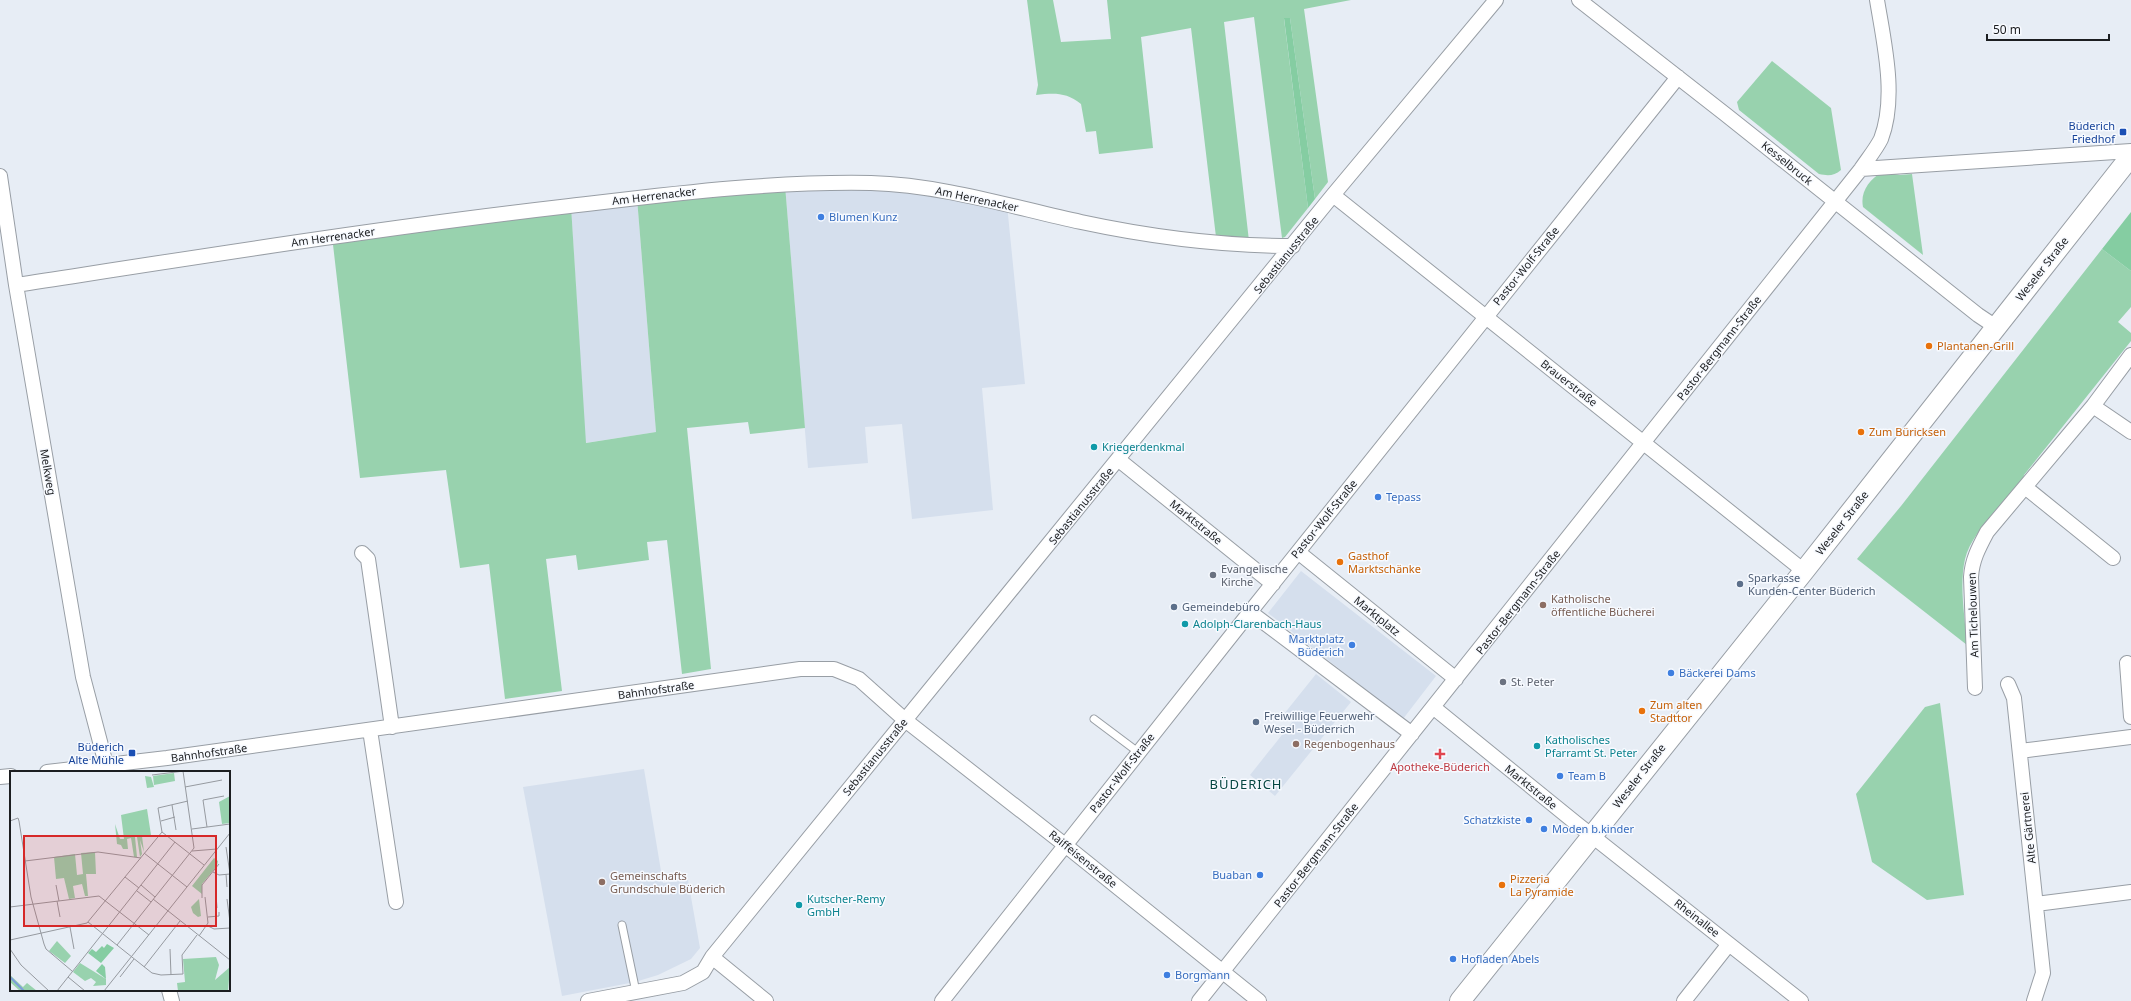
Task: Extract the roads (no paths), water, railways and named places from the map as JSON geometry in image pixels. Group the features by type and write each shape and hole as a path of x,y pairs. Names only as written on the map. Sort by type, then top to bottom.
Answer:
{"street":[{"name":"Sebastianusstraße","path":"588,1001 683,983 703,972 712,957 905,720 1119,460 1333,196 1496,0"},
{"name":"Kesselbruck","path":"1578,0 1996,327"},
{"name":"Pastor-Bergmann-Straße","path":"1199,1001 1861,170 1880,139 1887,110 1889,73 1877,0"},
{"name":"Pastor-Wolf-Straße","path":"942,1001 1138,752 1678,77"},
{"path":"1861,170 2131,151"},
{"name":"Weseler Straße","path":"1460,1001 1804,571 2131,156"},
{"name":"Melkweg","path":"0,176 16,285 83,677 107,769"},
{"name":"Am Herrenacker","path":"16,285 449,220 699,191 817,182 922,187 1091,224 1168,238 1249,246 1293,246"},
{"name":"Brauerstraße","path":"1333,196 1645,442 1804,571"},
{"name":"Am Tichelouwen","path":"1975,688 1972,564 1987,532 2093,406 2131,355"},
{"path":"2093,406 2131,432"},
{"name":"Marktstraße","path":"1119,460 1273,584"},
{"path":"2025,487 2113,558"},
{"name":"Marktplatz","path":"1298,552 1456,679"},
{"path":"362,553 368,559 392,727"},
{"path":"1250,612 1412,734"},
{"path":"2127,663 2131,717"},
{"name":"Bahnhofstraße","path":"67,771 107,769 800,669 834,669 859,679 905,720"},
{"name":"Alte Gärtnerei","path":"2008,684 2014,698 2044,973 2035,1000"},
{"name":"Marktstraße","path":"1433,707 1592,836"},
{"name":"Raiffeisenstraße","path":"905,720 1065,845 1259,1001"},
{"path":"370,730 396,902"},
{"path":"2020,751 2131,737"},
{"path":"0,777 10,776"},
{"name":"Rheinallee","path":"1592,836 1801,1001"},
{"path":"2036,904 2131,892"},
{"path":"1684,1001 1729,944"},
{"path":"712,957 766,1001"},
{"path":"169,991 172,1001"}],"lane":[{"path":"1094,719 1138,752"},
{"path":"622,925 636,992"}],"place":[{"name":"Büderich Friedhof","path":"2123,132"},
{"name":"Blumen Kunz","path":"821,217"},
{"name":"Plantanen-Grill","path":"1929,346"},
{"name":"Zum Büricksen","path":"1861,432"},
{"name":"Kriegerdenkmal","path":"1094,447"},
{"name":"Tepass","path":"1378,497"},
{"name":"Gasthof Marktschänke","path":"1340,562"},
{"name":"Evangelische Kirche","path":"1213,575"},
{"name":"Sparkasse Kunden-Center Büderich","path":"1740,584"},
{"name":"Katholische öffentliche Bücherei","path":"1543,605"},
{"name":"Gemeindebüro","path":"1174,607"},
{"name":"Adolph-Clarenbach-Haus","path":"1185,624"},
{"name":"Marktplatz Büderich","path":"1352,645"},
{"name":"Bäckerei Dams","path":"1671,673"},
{"name":"St. Peter","path":"1503,682"},
{"name":"Zum alten Stadttor","path":"1642,711"},
{"name":"Freiwillige Feuerwehr Wesel - Büderrich","path":"1256,722"},
{"name":"Regenbogenhaus","path":"1296,744"},
{"name":"Katholisches Pfarramt St. Peter","path":"1537,746"},
{"name":"Büderich Alte Mühle","path":"132,753"},
{"name":"Apotheke-Büderich","path":"1440,754"},
{"name":"Team B","path":"1560,776"},
{"name":"Schatzkiste","path":"1529,820"},
{"name":"Moden b.kinder","path":"1544,829"},
{"name":"Buaban","path":"1260,875"},
{"name":"Gemeinschafts Grundschule Büderich","path":"602,882"},
{"name":"Pizzeria La Pyramide","path":"1502,885"},
{"name":"Kutscher-Remy GmbH","path":"799,905"},
{"name":"Hofladen Abels","path":"1453,959"},
{"name":"Borgmann","path":"1167,975"}],"district":[{"name":"BÜDERICH","path":"1246,784"}]}
